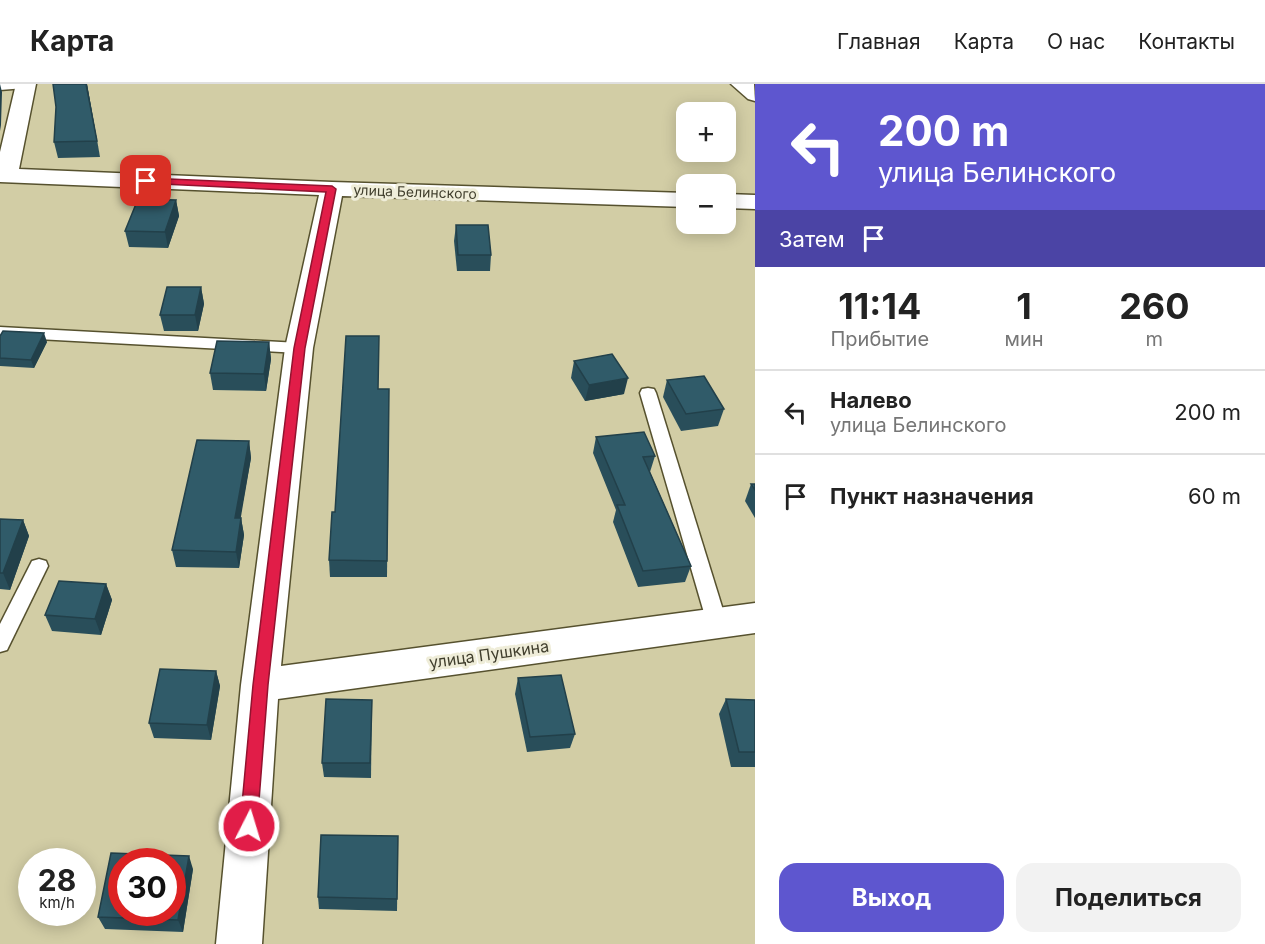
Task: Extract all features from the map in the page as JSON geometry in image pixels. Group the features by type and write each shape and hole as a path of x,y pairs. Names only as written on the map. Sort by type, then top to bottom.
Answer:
{"street":[{"path":"741,84 755,95"},
{"path":"3,175 26,85"},
{"name":"улица Белинского","path":"3,175 332,189 676,200"},
{"path":"239,944 260,685 299,348 332,189"},
{"path":"736,201 755,202"},
{"name":"улица Пушкина","path":"260,685 755,618"}],"lane":[{"path":"0,87 26,85"},
{"path":"0,332 299,348"},
{"path":"648,393 717,623"},
{"path":"0,644 39,566"}],"building":[{"path":"53,84 86,84 97,141 54,142 56,107"},
{"path":"138,199 176,200 165,232 125,231"},
{"path":"456,225 488,225 491,255 458,255"},
{"path":"167,287 201,287 195,315 160,315"},
{"path":"3,331 44,333 31,360 0,358 0,336"},
{"path":"346,336 379,336 378,389 389,389 387,561 329,560 332,512 335,512"},
{"path":"217,341 269,342 264,374 210,373"},
{"path":"612,354 628,378 589,385 574,361"},
{"path":"704,376 724,409 686,414 667,380"},
{"path":"644,432 655,456 643,457 691,566 643,571 617,505 625,505 596,437"},
{"path":"197,440 249,441 235,518 241,518 236,552 172,550"},
{"path":"0,519 23,520 3,573 0,573"},
{"path":"59,581 106,584 95,619 45,615"},
{"path":"160,669 216,671 207,725 149,723"},
{"path":"561,675 575,734 530,737 518,678"},
{"path":"326,699 372,700 370,763 322,763"},
{"path":"726,699 755,700 755,752 739,752"},
{"path":"321,835 398,836 397,899 318,897"},
{"path":"186,856 189,856 186,873"},
{"path":"108,868 108,917 98,917"}],"route":[{"path":"146,181 332,189 299,348 260,685 249,826"}]}
